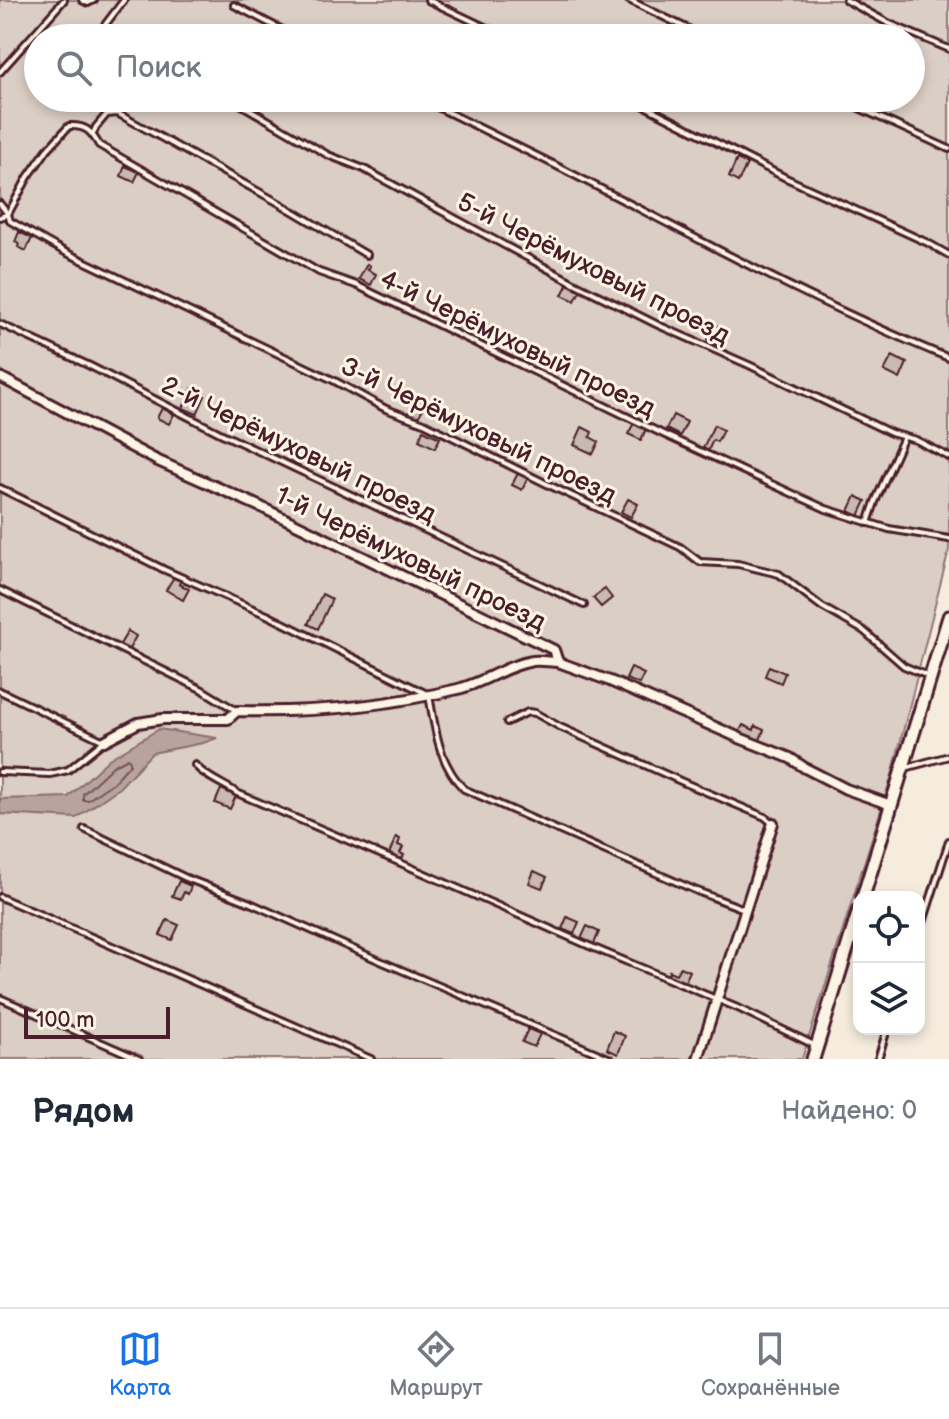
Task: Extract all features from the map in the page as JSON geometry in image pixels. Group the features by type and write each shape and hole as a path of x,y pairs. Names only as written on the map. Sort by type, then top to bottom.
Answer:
{"main road":[{"path":"865,891 949,617"},
{"path":"813,1059 853,929"}],"street":[{"name":"1-й Черёмуховый проезд","path":"0,377 156,460 261,507 554,650 558,662 790,758 846,789 891,805"},
{"path":"104,741 138,723 163,719 228,719 237,711 337,708 429,695 463,688 514,666 535,661 558,662"},
{"path":"698,1059 773,823"}],"lane":[{"path":"43,24 64,0"},
{"path":"82,0 88,3 94,0"},
{"path":"106,24 124,0"},
{"path":"428,0 479,24"},
{"path":"629,0 678,24"},
{"path":"846,0 890,24"},
{"path":"234,5 271,24"},
{"path":"925,39 949,49"},
{"path":"0,72 24,45"},
{"name":"5-й Черёмуховый проезд","path":"254,112 328,155 364,169 658,325 949,457"},
{"path":"448,112 809,296 949,358"},
{"path":"656,112 786,178 949,255"},
{"path":"868,112 949,149"},
{"path":"0,217 8,214 28,177 69,126 81,126 93,134 107,114 117,113 367,255"},
{"name":"4-й Черёмуховый проезд","path":"93,134 99,145 319,272 356,285 665,435 826,509 889,529 949,539"},
{"name":"3-й Черёмуховый проезд","path":"0,204 10,221 65,252 333,380 386,409 424,423 680,547 700,562 738,564 779,574 822,607 864,631 904,666 931,676"},
{"name":"2-й Черёмуховый проезд","path":"0,324 220,433 584,605"},
{"path":"868,523 905,437"},
{"path":"0,488 429,695 443,760 453,778 464,789 746,910"},
{"path":"0,590 201,689 237,711"},
{"path":"0,691 104,741 68,770 50,774 0,772"},
{"path":"507,722 528,712 535,713 773,823"},
{"path":"902,768 949,756"},
{"path":"195,765 203,775 237,793 716,999 817,1046"},
{"path":"84,829 186,878 611,1059"},
{"path":"925,916 949,841"},
{"path":"0,897 371,1059"},
{"path":"0,998 139,1059"},
{"path":"878,1059 885,1035"}],"shaded area":[{"path":"0,0 949,0 949,550 892,775 802,1059 0,1059"}],"water":[{"path":"159,729 217,738 152,753 119,788 76,818 0,814 0,799 68,797 109,759"}],"building":[{"path":"737,159 747,164 738,182 729,177"},
{"path":"125,166 139,172 134,182 121,176"},
{"path":"19,232 32,238 26,251 15,242"},
{"path":"367,264 370,266 368,270 376,274 371,285 359,279"},
{"path":"568,283 581,289 575,301 562,295"},
{"path":"715,325 723,328 715,346 707,342"},
{"path":"892,356 907,363 900,379 884,371"},
{"path":"192,389 205,396 197,414 183,408"},
{"path":"416,398 426,403 418,418 409,413"},
{"path":"162,408 174,414 169,424 157,418"},
{"path":"673,415 687,422 680,436 666,429"},
{"path":"634,423 646,429 641,440 628,434"},
{"path":"714,425 723,430 708,451 703,448"},
{"path":"582,427 592,432 590,437 599,442 593,454 574,445"},
{"path":"423,430 440,438 435,448 419,440"},
{"path":"518,473 528,478 522,490 512,485"},
{"path":"856,496 866,501 859,516 849,511"},
{"path":"628,499 638,504 631,517 621,512"},
{"path":"174,577 189,589 183,600 166,590"},
{"path":"605,589 612,598 601,607 593,598"},
{"path":"322,594 332,599 318,629 308,624"},
{"path":"128,631 136,636 128,651 119,646"},
{"path":"769,666 785,673 781,683 765,676"},
{"path":"631,668 644,674 639,684 626,679"},
{"path":"743,725 764,730 759,742 739,733"},
{"path":"221,789 236,796 230,809 215,803"},
{"path":"396,837 400,839 398,845 403,847 400,853 404,855 402,859 389,854"},
{"path":"534,871 547,877 542,888 529,883"},
{"path":"179,881 191,886 188,894 184,892 181,899 172,896"},
{"path":"567,917 579,922 574,934 562,929"},
{"path":"167,920 179,925 172,940 160,935"},
{"path":"587,926 599,932 594,944 581,939"},
{"path":"680,967 690,971 685,982 668,975 669,971 676,974"},
{"path":"528,1029 540,1034 534,1047 522,1042"},
{"path":"614,1031 625,1036 618,1054 607,1049"}]}
